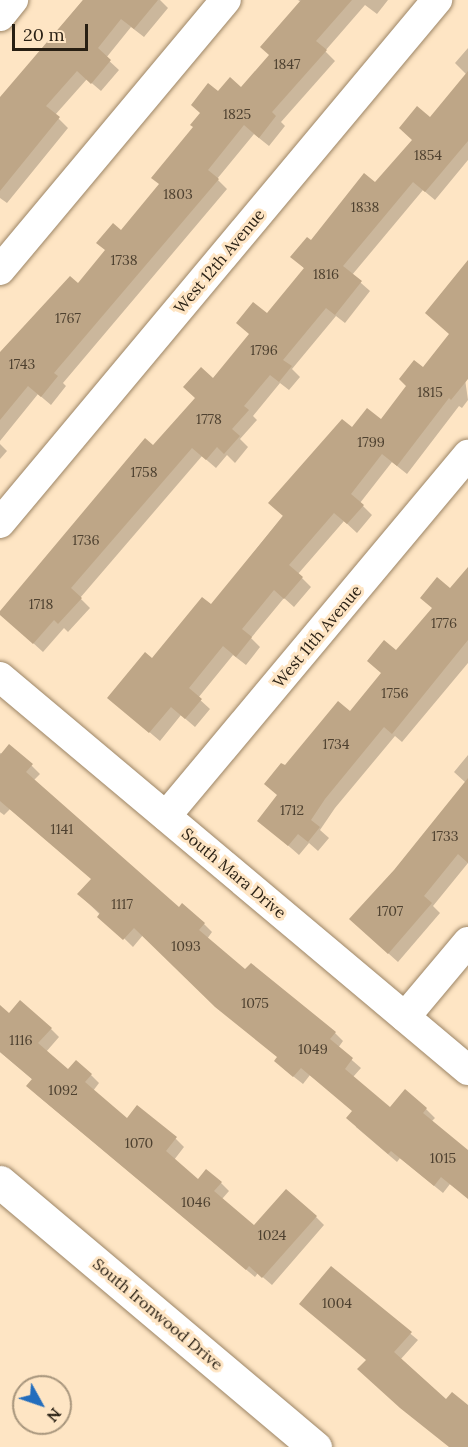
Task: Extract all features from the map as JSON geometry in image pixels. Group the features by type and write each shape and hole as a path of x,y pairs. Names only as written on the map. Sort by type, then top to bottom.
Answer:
{"main road":[{"name":"South Ironwood Drive","path":"0,1182 315,1447"}],"street":[{"path":"0,16 13,0"},
{"path":"0,270 226,0"},
{"name":"West 12th Avenue","path":"0,523 437,0"},
{"name":"West 11th Avenue","path":"166,816 468,455"},
{"name":"South Mara Drive","path":"0,677 468,1070"},
{"path":"405,1017 468,942"}],"building":[{"path":"83,0 158,0 134,29 121,19 98,48 111,60 91,84 77,71 46,106 60,117 0,191 0,97"},
{"path":"301,0 352,0 316,41 327,50 272,112 276,116 259,138 244,125 208,170 219,179 54,373 58,376 41,397 28,386 0,420 0,352 70,276 78,283 105,250 96,243 113,223 121,230 159,184 151,178 193,127 190,125 200,113 191,105 208,83 218,91 230,77 241,87 269,55 260,47"},
{"path":"468,71 468,141 425,192 413,182 343,266 362,281 335,315 326,308 283,360 292,366 279,382 270,375 244,406 249,410 232,429 240,436 224,454 217,447 206,460 192,448 71,588 82,598 58,624 54,620 33,644 0,615 0,611 145,438 153,445 195,398 183,387 201,367 213,378 249,334 236,323 253,302 267,313 304,268 290,257 307,237 311,240 364,173 375,182 412,140 399,128 417,106 430,117"},
{"path":"468,260 468,379 451,400 449,398 397,466 382,454 351,494 364,505 347,524 334,513 289,565 303,577 284,599 274,590 242,629 252,637 236,657 223,646 189,688 202,699 185,719 171,707 149,733 107,698 145,652 152,658 202,597 211,604 283,516 268,503 342,419 352,427 367,408 381,419 406,386 399,379 414,360 423,367 449,334 425,313"},
{"path":"468,567 468,640 392,734 384,727 325,799 311,820 320,827 308,842 298,834 288,846 257,821 277,795 264,784 281,763 285,765 338,701 350,711 381,673 367,661 384,640 396,650 432,608 420,598 437,577 450,588"},
{"path":"9,744 33,764 26,772 179,907 182,903 205,923 199,930 245,969 251,963 336,1032 330,1039 353,1058 345,1069 390,1107 405,1089 427,1108 423,1113 468,1150 468,1199 441,1177 434,1186 391,1151 388,1154 346,1118 352,1111 301,1068 293,1077 274,1061 277,1057 215,1007 134,928 123,940 97,917 100,913 77,894 91,879 0,801 0,755"},
{"path":"468,778 468,863 458,854 424,896 432,903 388,954 349,919 394,870"},
{"path":"20,1000 52,1028 38,1043 68,1069 76,1060 92,1074 85,1082 127,1118 137,1105 177,1137 166,1151 198,1179 206,1169 222,1182 214,1191 254,1225 286,1189 317,1216 262,1278 249,1266 246,1270 26,1086 32,1079 0,1052 0,1005 9,1013"},
{"path":"331,1266 412,1332 394,1352 446,1399 452,1392 468,1405 468,1447 449,1447 400,1408 357,1369 366,1360 299,1304"}]}
